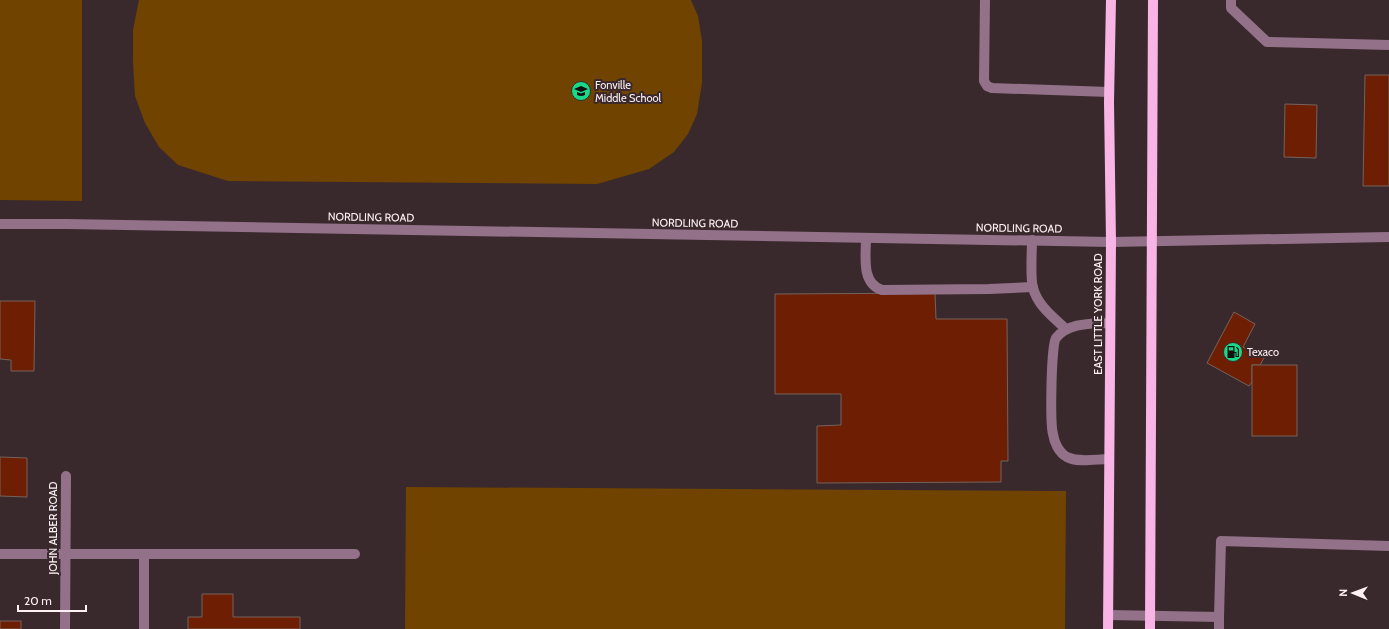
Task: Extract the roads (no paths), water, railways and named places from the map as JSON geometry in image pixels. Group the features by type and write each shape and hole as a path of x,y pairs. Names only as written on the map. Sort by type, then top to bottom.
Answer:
{"main road":[{"name":"EAST LITTLE YORK ROAD","path":"1108,629 1111,242 1109,92 1111,0"},
{"path":"1150,629 1153,0"}],"street":[{"path":"985,0 984,81 987,86 992,88 1109,92"},
{"path":"1231,0 1231,8 1267,42 1389,45"},
{"name":"NORDLING ROAD","path":"0,224 83,224 1111,242 1152,240 1389,237"},
{"path":"866,238 867,275 870,283 875,288 882,290 1033,287"},
{"path":"1032,240 1033,287 1039,301 1048,313 1066,329"},
{"path":"1109,459 1080,460 1066,457 1056,445 1052,433 1052,360 1055,338 1066,329 1080,324 1110,323"},
{"name":"JOHN ALBER ROAD","path":"64,629 66,476"},
{"path":"1219,629 1221,541 1389,546"},
{"path":"0,554 355,554"},
{"path":"144,554 144,629"},
{"path":"1108,615 1219,617"}],"place":[{"name":"Fonville Middle School","path":"581,91"},
{"name":"Texaco","path":"1233,352"}]}
